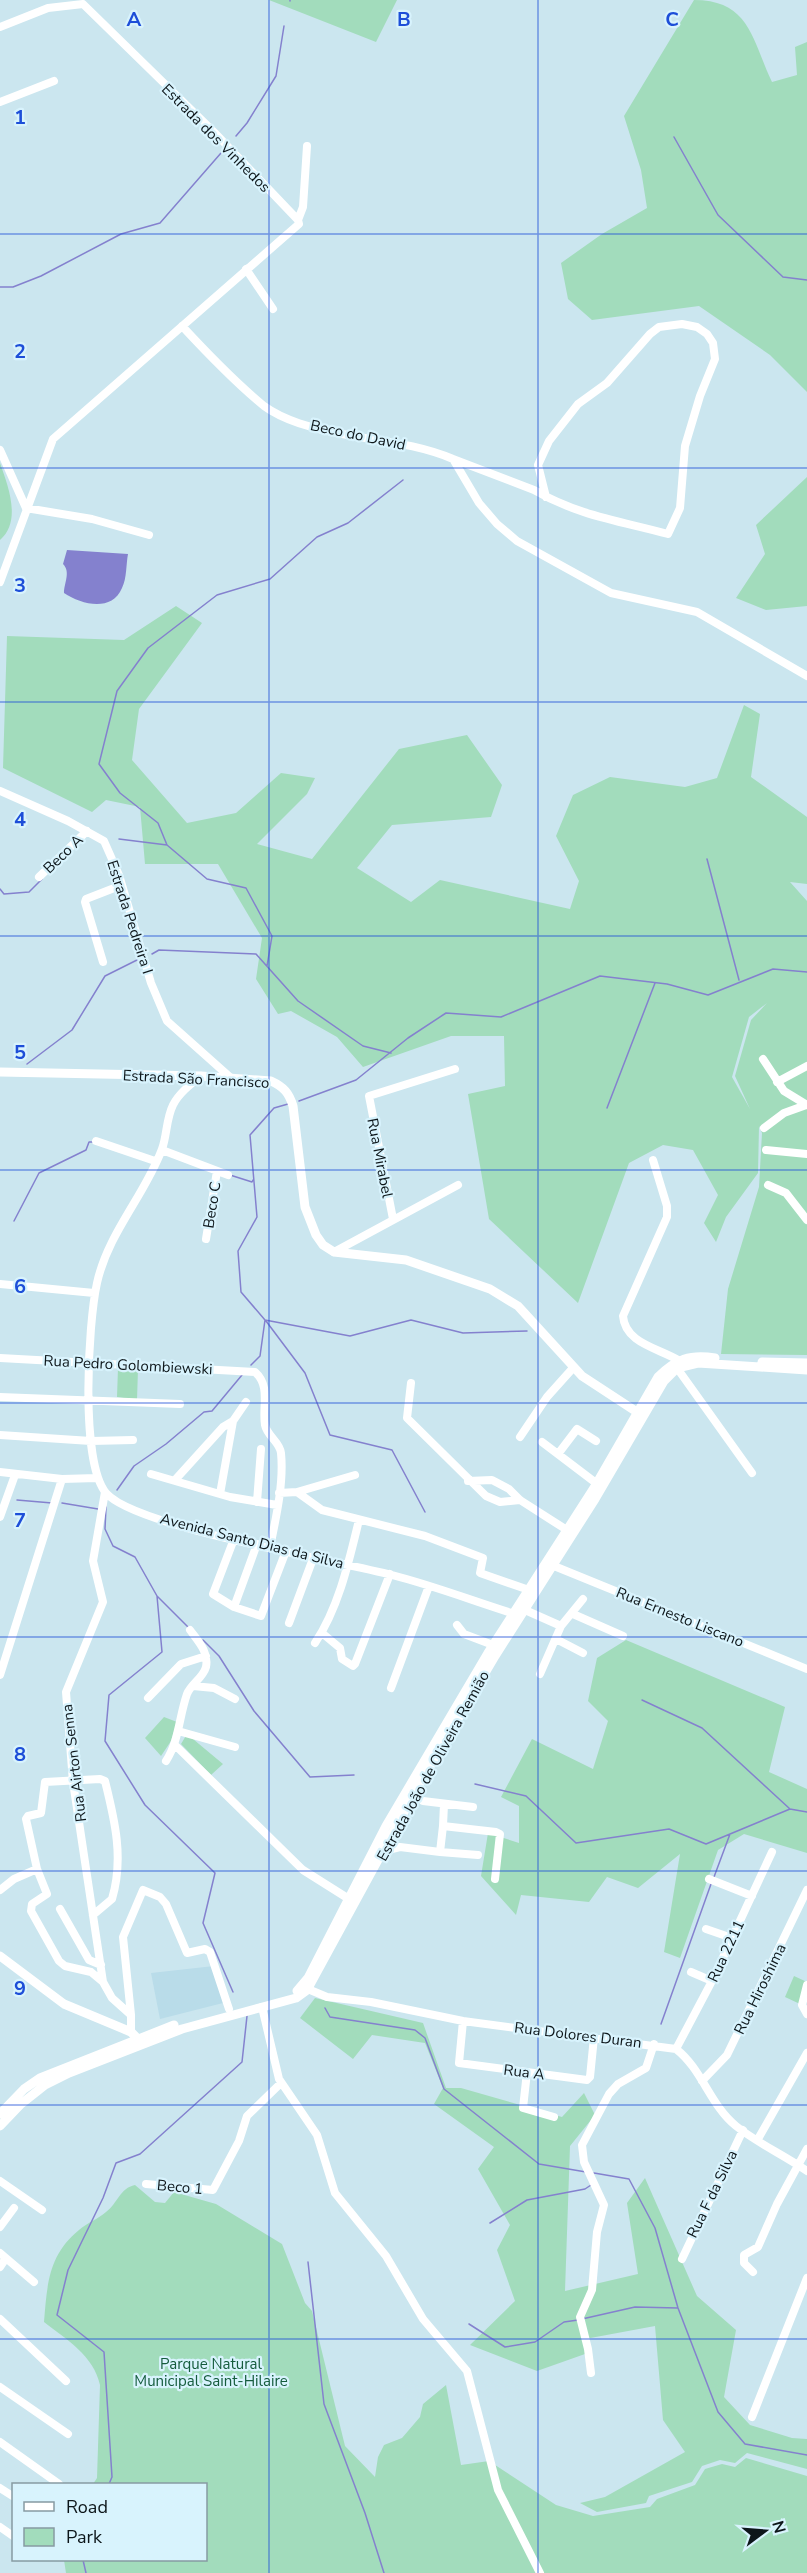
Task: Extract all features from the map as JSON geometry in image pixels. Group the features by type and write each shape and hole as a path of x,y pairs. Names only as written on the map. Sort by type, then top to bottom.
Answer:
{"main road":[{"name":"Estrada São Francisco","path":"0,1072 201,1076 271,1081 287,1092 293,1107 305,1207 316,1235 333,1252"},
{"path":"333,1252 406,1260 490,1289 518,1306 573,1368 640,1414"},
{"path":"675,1365 698,1355 753,1362 807,1363"},
{"path":"675,1365 706,1362 807,1370"},
{"name":"Estrada João de Oliveira Remião","path":"520,1613 529,1590 570,1532 640,1414 658,1377 675,1365"},
{"name":"Estrada João de Oliveira Remião","path":"305,1989 349,1899 492,1651 554,1566 596,1483 640,1414"},
{"name":"Estrada João de Oliveira Remião","path":"305,1989 379,1849 390,1838 492,1651"},
{"path":"0,1956 64,2004 137,2038"},
{"path":"0,2114 24,2089 40,2078 137,2038 229,2009 262,2007 296,1998 305,1989"},
{"path":"0,2126 21,2104 45,2085 137,2038 305,1989"}],"street":[{"name":"Estrada dos Vinhedos","path":"0,27 48,8 83,4 214,132 298,220"},
{"path":"0,102 54,81"},
{"path":"0,582 4,565 52,439 246,269 297,228 303,207 307,146"},
{"path":"246,269 273,309"},
{"name":"Beco do David","path":"182,326 209,355 266,407 295,421 336,433 391,441 453,459 588,516 668,534 680,508 685,446 715,359 713,343 707,334 697,327 682,324 659,327 650,334 608,383 578,404 549,441 538,465 546,497"},
{"path":"0,450 26,508"},
{"path":"453,459 479,503 497,524 518,541 611,593 697,612 807,676"},
{"path":"26,508 92,519 149,535"},
{"name":"Estrada Pedreira I","path":"0,791 104,841 122,885 151,982 167,1021 231,1078"},
{"name":"Beco A","path":"39,877 87,831"},
{"path":"103,962 85,902 87,899 122,885"},
{"path":"763,1059 784,1091 807,1105"},
{"path":"777,1082 807,1066"},
{"name":"Rua Mirabel","path":"393,1219 369,1096 455,1069"},
{"name":"Avenida Santo Dias da Silva","path":"201,1076 174,1103 162,1150 102,1262 94,1293 88,1363 89,1401 97,1478 105,1492 115,1501 138,1512 234,1539 390,1574 561,1626"},
{"path":"764,1128 784,1113 807,1105"},
{"path":"96,1141 155,1161"},
{"path":"162,1150 228,1175"},
{"path":"766,1150 807,1154"},
{"path":"653,1160 667,1206 667,1217 623,1316 628,1333 639,1341 667,1353 752,1473"},
{"name":"Beco C","path":"206,1239 217,1171"},
{"path":"333,1252 458,1185"},
{"path":"768,1185 786,1193 807,1220"},
{"path":"0,1284 94,1293"},
{"name":"Rua Pedro Golombiewski","path":"0,1358 255,1372 264,1385 265,1426 279,1446 281,1454 279,1493"},
{"path":"520,1437 547,1397 573,1368"},
{"path":"411,1383 407,1418 468,1481 486,1496 500,1502 520,1500"},
{"path":"0,1397 180,1404"},
{"path":"220,1494 233,1421 246,1402"},
{"path":"175,1480 223,1427 233,1421"},
{"path":"558,1454 577,1429 596,1441"},
{"path":"0,1436 92,1441 133,1440"},
{"path":"542,1442 596,1483"},
{"path":"257,1502 261,1449"},
{"path":"0,1472 62,1479 97,1478"},
{"path":"151,1474 220,1494 277,1505"},
{"path":"0,1517 15,1475"},
{"path":"270,1547 279,1493 297,1492 355,1475"},
{"path":"0,1675 62,1479"},
{"path":"468,1481 492,1480 509,1489 520,1500 570,1532"},
{"name":"Rua Airton Senna","path":"105,1492 93,1562 103,1602 66,1692 73,1782 103,1982 112,1998 131,2015"},
{"path":"297,1492 322,1510 425,1536 483,1558 482,1574 529,1590"},
{"path":"315,1643 322,1633 349,1564 359,1520"},
{"path":"234,1539 213,1594 234,1607 261,1616 286,1551"},
{"path":"234,1607 257,1544"},
{"path":"289,1623 314,1556"},
{"name":"Rua Ernesto Liscano","path":"554,1566 807,1669"},
{"path":"322,1633 340,1648 342,1659 353,1666 390,1574"},
{"path":"391,1688 429,1586"},
{"path":"540,1674 561,1626 583,1599"},
{"path":"573,1614 623,1636"},
{"path":"457,1625 464,1634 492,1651"},
{"path":"166,1761 176,1746 188,1691 206,1668 206,1656 190,1630"},
{"path":"556,1639 583,1653"},
{"path":"148,1698 181,1664 206,1656"},
{"path":"193,1686 214,1688 235,1699"},
{"path":"178,1731 235,1746"},
{"path":"176,1746 303,1870 349,1899"},
{"path":"93,1915 112,1899 119,1858 114,1817 102,1779 44,1784 41,1813 26,1817 37,1869 47,1894 32,1904 31,1911 59,1961 65,1966 91,1972 103,1982"},
{"path":"423,1801 473,1807"},
{"path":"440,1852 444,1804"},
{"path":"443,1826 500,1834 495,1879"},
{"path":"390,1838 400,1847"},
{"path":"379,1849 400,1847 478,1856"},
{"name":"Rua 2211","path":"676,2049 712,1981 772,1852"},
{"path":"0,1890 15,1879 37,1869"},
{"path":"710,1880 752,1896"},
{"path":"137,2038 131,2015 123,1937 143,1890 160,1898 166,1905 187,1953 205,1949 210,1952 229,2009"},
{"name":"Rua Hiroshima","path":"702,2081 727,2055 807,1890"},
{"path":"60,1909 89,1960 101,1965"},
{"path":"706,1929 732,1938"},
{"path":"691,1972 712,1981"},
{"path":"807,1985 802,2005 807,2014"},
{"name":"Rua Dolores Duran","path":"305,1989 327,1997 371,2002 463,2022 654,2044 676,2049"},
{"path":"262,2007 281,2083 317,2135 335,2193 386,2256 423,2319 467,2371 498,2490 540,2573"},
{"name":"Rua A","path":"463,2022 459,2063 589,2080 594,2037"},
{"path":"591,2373 580,2317 592,2290 597,2232 604,2205 603,2198 590,2178 584,2162 582,2145 609,2094 618,2084 646,2068 654,2044"},
{"path":"676,2049 686,2056 727,2116 743,2130 807,2171"},
{"path":"758,2139 807,2053"},
{"path":"527,2072 523,2108 554,2117"},
{"name":"Beco 1","path":"146,2184 213,2190 239,2140 247,2116 281,2083"},
{"name":"Rua F da Silva","path":"682,2259 743,2130"},
{"path":"753,2271 744,2263 744,2255 758,2247 797,2163 807,2149"},
{"path":"0,2181 42,2210"},
{"path":"0,2227 14,2208"},
{"path":"0,2267 3,2256 34,2282"},
{"path":"752,2417 807,2278"},
{"path":"0,2319 66,2381"},
{"path":"0,2387 18,2402 68,2434"},
{"path":"0,2442 58,2483"}],"shaded area":[{"path":"67,550 128,554 125,580 117,596 111,601 96,604 79,601 64,593 67,570 63,564"},
{"path":"214,1966 223,2003 160,2019 151,1973"}],"green space":[{"path":"269,0 397,0 376,42"},
{"path":"694,0 713,2 727,7 738,15 753,38 772,82 797,75 795,47 807,42 807,392 770,355 699,306 592,320 568,299 561,263 602,234 647,208 641,170 624,116"},
{"path":"0,463 9,492 12,513 7,532 0,540"},
{"path":"807,477 807,606 766,610 736,598 765,554 756,525"},
{"path":"176,606 202,623 139,709 132,760 187,823 236,813 281,773 315,778 307,794 257,844 312,859 399,749 467,735 502,785 491,817 392,825 357,868 411,902 440,880 570,909 579,881 556,836 573,795 610,777 685,787 717,778 744,705 760,714 751,777 807,817 807,884 790,882 807,901 807,1355 721,1354 728,1289 759,1187 762,1133 759,1126 758,1173 726,1217 716,1242 704,1223 718,1195 693,1150 663,1145 629,1163 578,1303 489,1219 468,1094 505,1086 504,1036 451,1036 363,1067 337,1037 291,1011 278,1014 256,979 262,938 218,864 145,864 140,807 106,800 92,812 3,768 7,636 124,640","holes":["767,1003 751,1020 735,1076 750,1109 732,1077 749,1017"]},
{"path":"118,1368 138,1369 137,1400 117,1397"},
{"path":"626,1640 785,1707 769,1772 807,1789 807,1853 744,1834 718,1850 680,1958 664,1952 680,1854 638,1888 607,1877 589,1902 521,1895 516,1915 481,1876 488,1833 519,1843 519,1806 501,1797 532,1739 593,1769 608,1721 588,1701 597,1658"},
{"path":"164,1717 177,1722 171,1741 161,1756 145,1738"},
{"path":"187,1734 223,1764 211,1775 181,1744"},
{"path":"794,1976 807,1982 800,2004 785,1997"},
{"path":"315,1998 423,2023 446,2088 461,2088 562,2117 584,2093 595,2115 570,2146 565,2291 638,2274 627,2203 645,2178 697,2296 736,2330 724,2397 750,2425 792,2438 807,2439 807,2469 747,2453 735,2463 720,2460 702,2466 692,2482 649,2496 646,2503 597,2512 580,2503 605,2497 685,2452 663,2420 655,2326 585,2339 585,2354 537,2371 470,2345 515,2301 497,2250 510,2225 478,2169 494,2147 434,2104 443,2088 425,2043 372,2035 353,2059 300,2018"},
{"name":"Parque Natural Municipal Saint-Hilaire","path":"135,2185 155,2202 165,2203 174,2192 216,2204 282,2244 305,2303 312,2311 345,2446 375,2477 378,2457 384,2445 402,2438 420,2417 423,2404 446,2385 461,2465 489,2461 556,2505 593,2516 650,2507 657,2499 695,2485 705,2469 722,2464 735,2467 746,2458 807,2476 807,2573 66,2573 64,2561 207,2561 207,2483 94,2483 97,2478 100,2385 97,2375 92,2365 78,2349 44,2322 48,2284 61,2250 79,2230 106,2212 122,2192"}],"waterway":[{"path":"236,136 247,123 276,76 284,26"},
{"path":"674,137 718,215 783,277 807,280"},
{"path":"0,287 13,287 41,276 121,234 160,223 221,153"},
{"path":"167,845 158,823 120,793 99,764 117,691 148,648 217,595 270,579 317,537 348,523 403,480"},
{"path":"119,839 167,845 207,879 246,888 272,936 267,966"},
{"path":"707,859 739,980"},
{"path":"0,889 4,894 29,892 42,879"},
{"path":"152,954 159,950 256,954 298,1001 363,1046 391,1053"},
{"path":"27,1064 72,1030 105,976 137,960"},
{"path":"299,1101 356,1080 408,1038 446,1013 501,1017 600,976 667,984 708,995 773,969 807,972"},
{"path":"607,1108 655,983"},
{"path":"251,1365 260,1356 265,1320 241,1292 238,1251 257,1217 250,1135 274,1108 288,1104"},
{"path":"14,1221 39,1173 86,1150 89,1142 93,1142"},
{"path":"230,1175 252,1182 253,1180"},
{"path":"265,1320 350,1336 411,1320 463,1333 527,1331"},
{"path":"266,1321 305,1373 330,1435 392,1450 425,1512"},
{"path":"117,1490 134,1466 166,1444 204,1412 212,1411 242,1375"},
{"path":"17,1500 52,1503"},
{"path":"62,1503 98,1509"},
{"path":"106,1507 105,1529 113,1546 135,1557 157,1596 188,1627"},
{"path":"157,1596 162,1652 109,1695 105,1741 145,1805 215,1873 203,1923 233,1992"},
{"path":"203,1640 219,1656 254,1711 310,1777 354,1775"},
{"path":"642,1700 702,1728 790,1809"},
{"path":"475,1784 526,1796 576,1843 669,1829 706,1844 790,1809 807,1812"},
{"path":"714,1877 730,1834"},
{"path":"661,2024 711,1884"},
{"path":"325,2008 330,2017 415,2030 425,2038 444,2089 539,2164 586,2172"},
{"path":"109,2483 112,2477 104,2352 57,2315 68,2270 103,2198 116,2163 140,2154 242,2062 247,2016"},
{"path":"594,2173 629,2179 655,2228 678,2308 718,2412 745,2444 807,2455"},
{"path":"490,2223 527,2200 585,2189 591,2185"},
{"path":"308,2262 324,2404 365,2513 384,2573"},
{"path":"582,2319 635,2307 678,2308"},
{"path":"469,2324 505,2347 535,2342 564,2322 578,2320"},
{"path":"83,2561 86,2573"}]}
